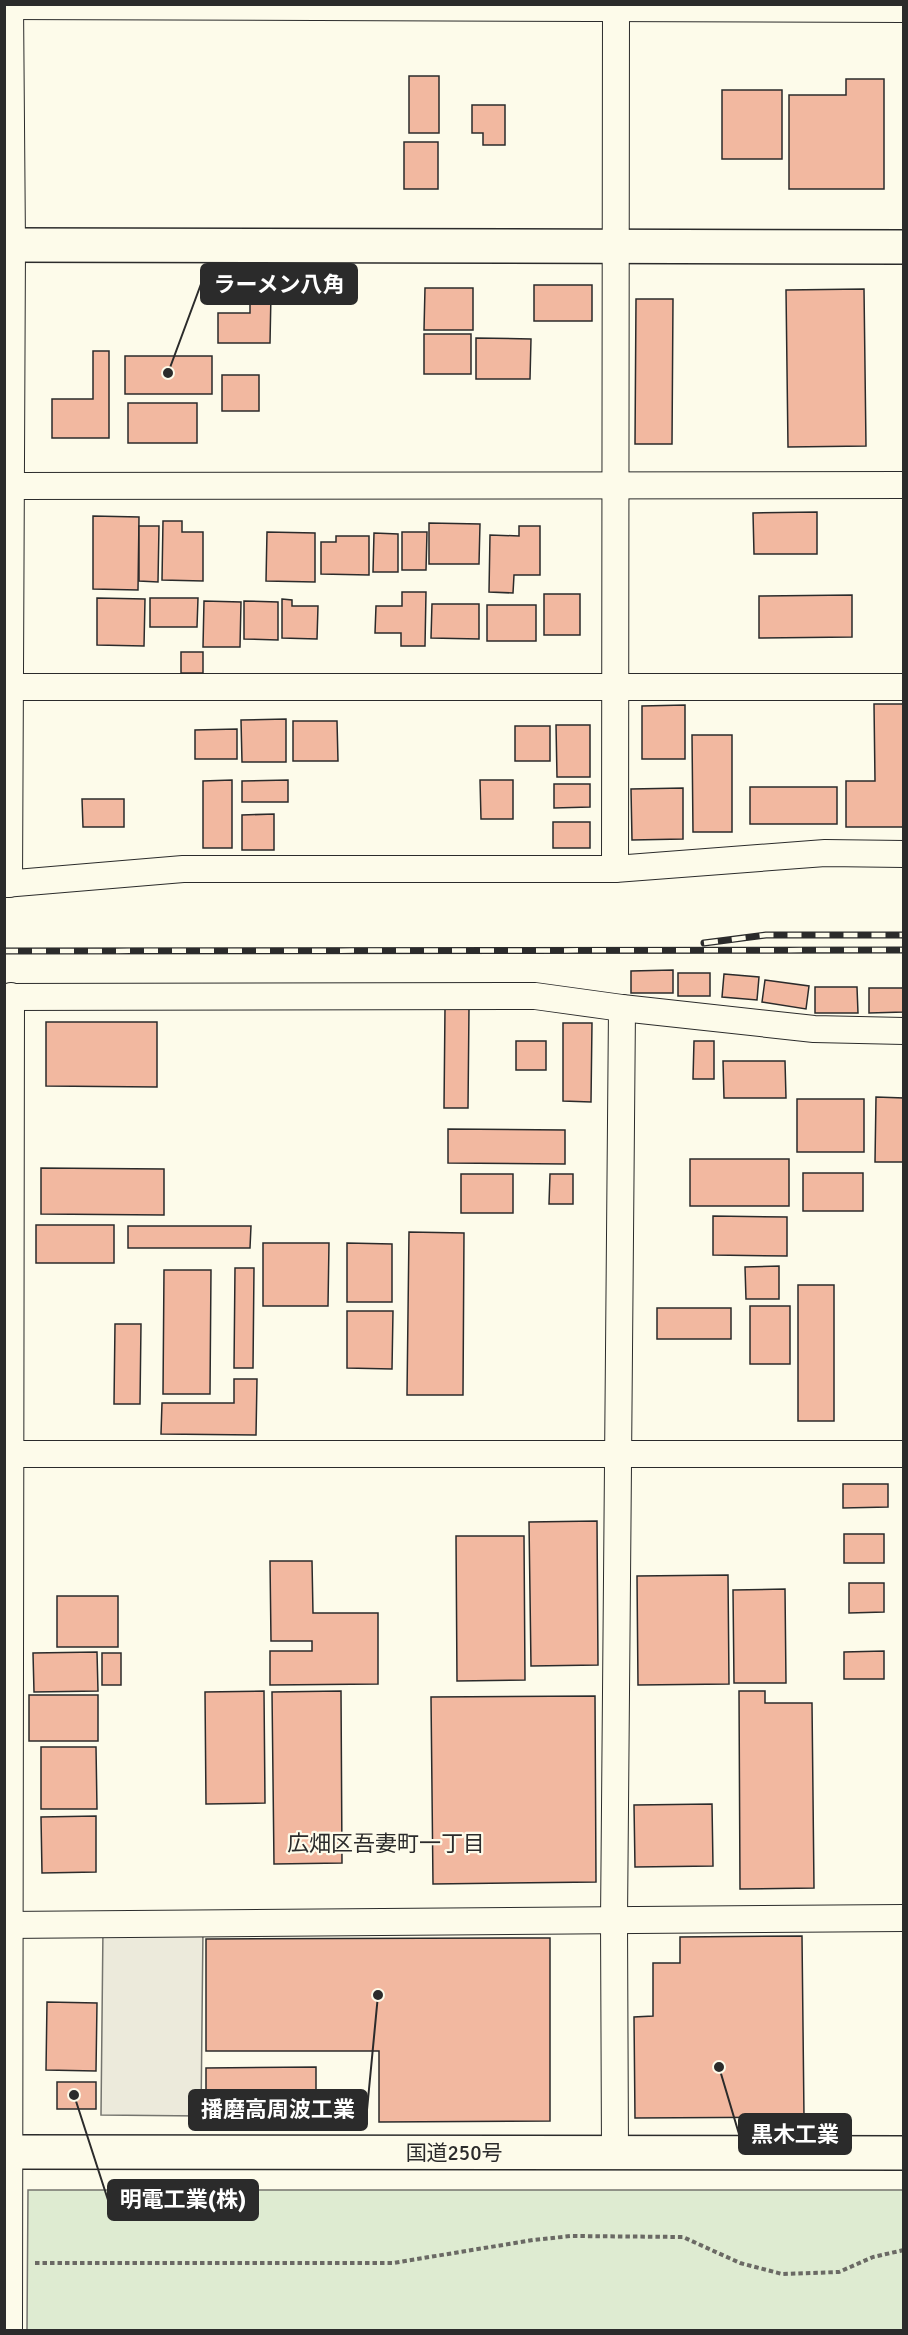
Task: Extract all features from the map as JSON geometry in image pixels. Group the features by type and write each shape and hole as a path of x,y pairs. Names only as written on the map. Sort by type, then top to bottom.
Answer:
{"main road":[{"path":"8,245 903,247"},
{"name":"国道250号","path":"7,2152 903,2153"}],"street":[{"path":"903,9 8,6 7,884 183,868 615,868 825,853 903,854"},
{"path":"615,868 616,7"},
{"path":"7,486 903,485"},
{"path":"8,687 903,687"},
{"path":"9,2331 7,2152 8,997 535,996 814,1029 903,1032"},
{"path":"615,2153 614,1920 622,1008"},
{"path":"7,1454 903,1454"},
{"path":"7,1925 903,1918"}],"path":[{"path":"9,2263 393,2263 533,2240 572,2236 684,2237 740,2263 782,2274 839,2272 873,2258 903,2250"}],"green space":[{"path":"28,2190 903,2190 903,2330 27,2330"}],"shaded area":[{"path":"103,1927 203,1928 201,2116 101,2115"}],"building":[{"path":"409,76 439,76 439,133 409,133"},
{"path":"846,79 884,79 884,189 789,189 789,95 846,95"},
{"path":"722,90 782,90 782,159 722,159"},
{"path":"472,105 505,105 505,145 483,145 483,133 472,133"},
{"path":"404,142 438,142 438,189 404,189"},
{"path":"534,285 592,285 592,321 534,321"},
{"path":"425,288 473,288 473,330 424,330"},
{"path":"864,289 866,446 788,447 786,290"},
{"path":"250,293 271,293 270,343 218,343 218,313 250,313"},
{"path":"636,299 673,299 672,444 635,444"},
{"path":"424,334 471,334 471,374 424,374"},
{"path":"476,338 531,339 530,379 476,379"},
{"path":"93,351 109,351 109,438 52,438 52,399 93,399"},
{"path":"125,356 212,356 212,394 125,394"},
{"path":"222,375 259,375 259,411 222,411"},
{"path":"128,403 197,403 197,443 128,443"},
{"path":"817,512 817,554 754,554 753,513"},
{"path":"93,516 139,517 138,590 93,589"},
{"path":"163,521 182,521 182,532 203,532 203,581 162,580"},
{"path":"429,523 480,524 479,564 429,564"},
{"path":"139,526 159,526 158,582 139,581"},
{"path":"519,526 540,526 540,575 514,575 513,593 489,592 490,535 519,536"},
{"path":"267,532 315,533 315,582 266,581"},
{"path":"402,532 427,532 426,570 402,570"},
{"path":"374,533 398,534 398,572 373,572"},
{"path":"336,536 369,536 369,575 321,574 321,542 336,542"},
{"path":"402,592 426,592 425,646 401,646 401,633 375,633 376,606 402,606"},
{"path":"544,594 580,594 580,635 544,635"},
{"path":"852,595 852,637 759,638 759,596"},
{"path":"97,598 145,599 144,646 97,645"},
{"path":"150,598 198,598 197,627 150,627"},
{"path":"282,599 292,600 292,606 318,606 317,639 282,638"},
{"path":"204,601 241,602 240,647 203,647"},
{"path":"244,601 278,602 278,640 244,639"},
{"path":"432,604 479,604 479,639 431,638"},
{"path":"487,605 536,605 536,641 487,641"},
{"path":"181,652 203,652 203,673 181,673"},
{"path":"874,704 904,704 904,827 846,827 846,781 875,781"},
{"path":"685,705 685,759 642,759 642,706"},
{"path":"286,719 286,762 242,762 241,720"},
{"path":"293,721 337,721 338,761 293,761"},
{"path":"556,725 590,725 590,777 557,777"},
{"path":"515,726 550,726 550,761 515,761"},
{"path":"237,729 237,759 195,759 195,730"},
{"path":"692,735 732,735 732,832 693,832"},
{"path":"232,780 232,848 203,848 203,781"},
{"path":"288,780 288,802 242,802 242,781"},
{"path":"480,780 513,780 513,819 481,819"},
{"path":"554,784 590,784 590,807 554,808"},
{"path":"750,787 837,787 837,824 750,824"},
{"path":"683,788 683,839 632,840 631,789"},
{"path":"82,799 124,799 124,827 83,827"},
{"path":"274,814 274,850 242,850 242,815"},
{"path":"553,822 590,822 590,848 553,848"},
{"path":"673,970 673,993 631,993 631,971"},
{"path":"678,973 710,973 710,996 678,996"},
{"path":"724,974 759,977 757,1000 722,997"},
{"path":"765,980 809,986 806,1009 762,1002"},
{"path":"815,987 857,987 858,1013 815,1013"},
{"path":"869,988 904,988 904,1012 869,1013"},
{"path":"445,1008 469,1008 468,1108 444,1108"},
{"path":"46,1022 157,1022 157,1087 46,1086"},
{"path":"563,1023 592,1023 591,1102 563,1101"},
{"path":"516,1041 546,1041 546,1070 516,1070"},
{"path":"694,1041 714,1041 714,1079 693,1079"},
{"path":"723,1061 785,1061 786,1098 724,1098"},
{"path":"876,1097 904,1098 904,1162 875,1162"},
{"path":"797,1099 864,1099 864,1152 797,1152"},
{"path":"448,1129 565,1130 565,1164 448,1163"},
{"path":"690,1159 789,1159 789,1206 690,1206"},
{"path":"41,1168 164,1169 164,1215 41,1214"},
{"path":"803,1173 863,1173 863,1211 803,1211"},
{"path":"461,1174 513,1174 513,1213 461,1213"},
{"path":"550,1174 573,1174 573,1204 549,1204"},
{"path":"713,1216 787,1217 787,1256 713,1255"},
{"path":"36,1225 114,1225 114,1263 36,1263"},
{"path":"128,1226 251,1226 250,1248 128,1248"},
{"path":"409,1232 464,1233 463,1395 407,1395"},
{"path":"263,1243 329,1243 328,1306 263,1306"},
{"path":"347,1243 392,1244 392,1302 347,1302"},
{"path":"779,1266 779,1299 746,1299 745,1267"},
{"path":"235,1268 254,1268 253,1368 234,1368"},
{"path":"164,1270 211,1270 210,1394 163,1394"},
{"path":"798,1285 834,1285 834,1421 798,1421"},
{"path":"750,1306 790,1306 790,1364 750,1364"},
{"path":"657,1308 731,1308 731,1339 657,1339"},
{"path":"347,1311 393,1311 392,1369 347,1368"},
{"path":"115,1324 141,1324 140,1404 114,1404"},
{"path":"234,1379 257,1379 256,1435 161,1434 162,1403 234,1403"},
{"path":"843,1484 888,1484 888,1507 843,1508"},
{"path":"597,1521 598,1665 531,1666 529,1522"},
{"path":"844,1534 884,1534 884,1563 844,1563"},
{"path":"456,1536 524,1536 525,1680 457,1681"},
{"path":"270,1561 312,1561 313,1613 378,1613 378,1684 270,1685 270,1651 312,1651 312,1641 271,1641"},
{"path":"728,1575 729,1684 638,1685 637,1576"},
{"path":"849,1583 884,1583 884,1612 849,1613"},
{"path":"785,1589 786,1683 734,1683 733,1590"},
{"path":"57,1596 118,1596 118,1647 57,1647"},
{"path":"884,1651 884,1679 844,1679 844,1652"},
{"path":"97,1652 98,1691 34,1692 33,1653"},
{"path":"102,1653 121,1653 121,1685 102,1685"},
{"path":"264,1691 265,1803 206,1804 205,1692"},
{"path":"341,1691 342,1863 274,1864 272,1692"},
{"path":"739,1691 765,1691 765,1703 812,1703 814,1888 740,1889"},
{"path":"29,1695 98,1695 98,1741 29,1741"},
{"path":"595,1696 596,1882 433,1884 431,1697"},
{"path":"41,1747 96,1747 97,1809 41,1809"},
{"path":"712,1804 713,1866 635,1867 634,1805"},
{"path":"96,1816 96,1872 42,1873 41,1817"},
{"path":"802,1936 804,2117 635,2118 634,2017 653,2016 653,1963 680,1963 680,1937"},
{"path":"550,1938 550,2121 379,2122 379,2051 206,2051 206,1939"},
{"path":"47,2002 97,2003 96,2071 46,2070"},
{"path":"316,2067 316,2120 206,2120 206,2068"},
{"path":"57,2082 96,2082 96,2109 57,2109"}],"railway":[{"path":"704,943 766,935 904,935"},
{"path":"4,951 904,950"}],"place":[{"name":"ラーメン八角","path":"168,373"},
{"name":"播磨高周波工業","path":"378,1995"},
{"name":"黒木工業","path":"719,2067"},
{"name":"明電工業(株)","path":"74,2095"}],"district":[{"name":"広畑区吾妻町一丁目","path":"386,1843"}]}
